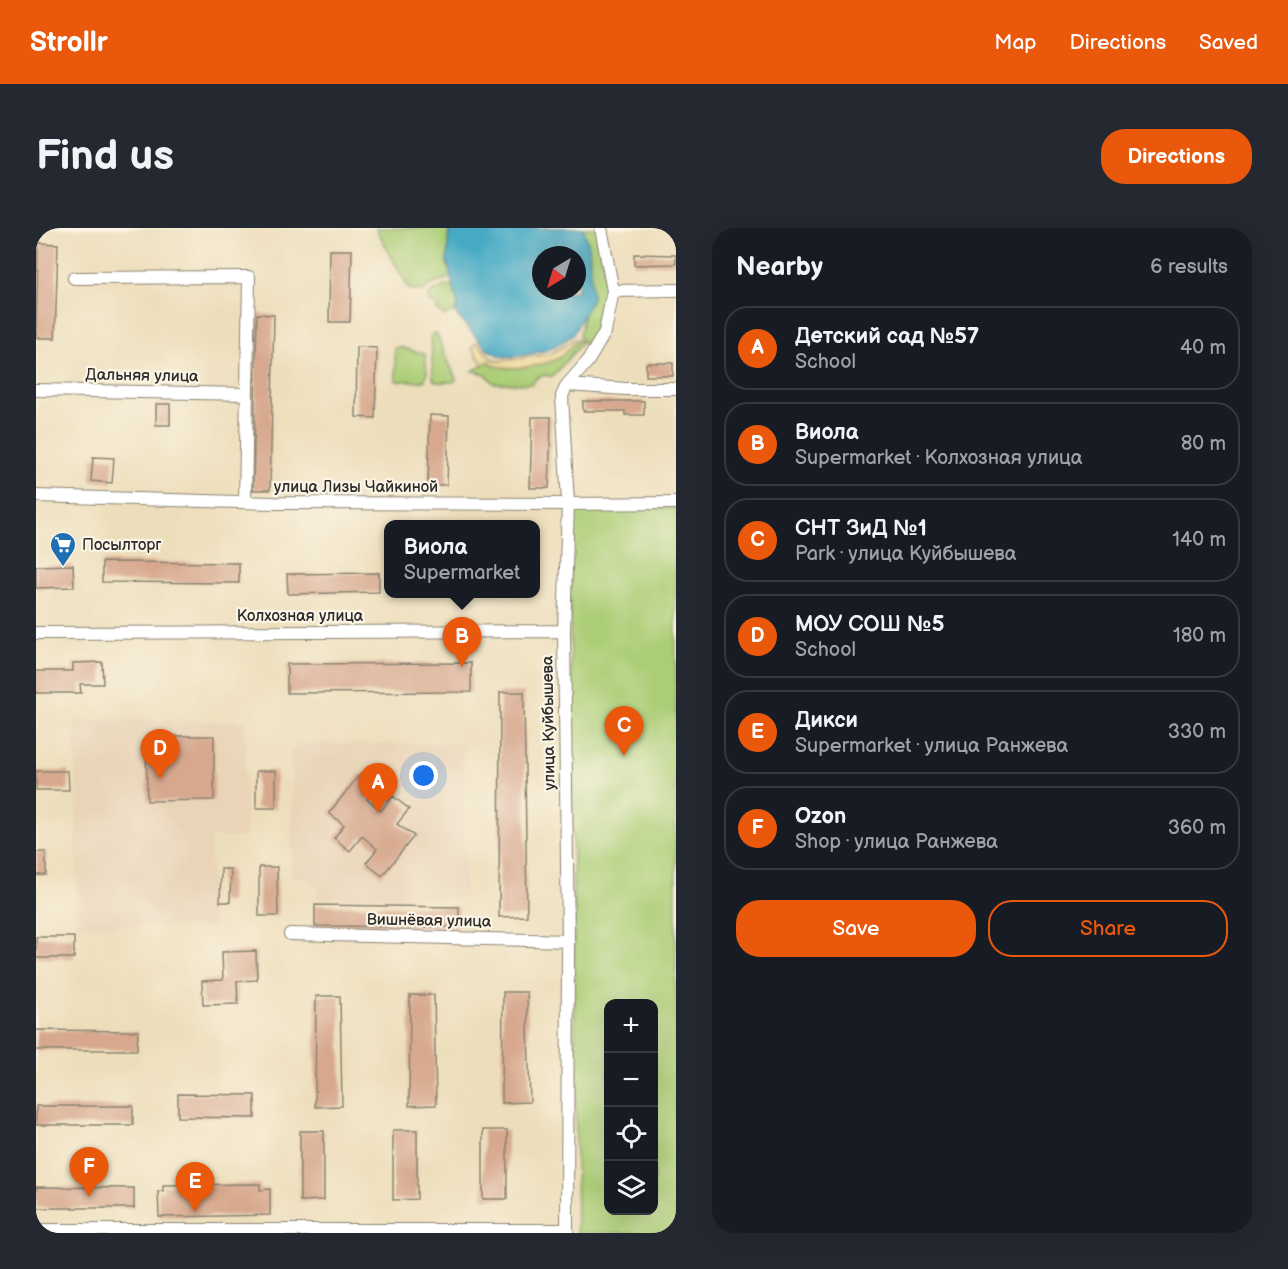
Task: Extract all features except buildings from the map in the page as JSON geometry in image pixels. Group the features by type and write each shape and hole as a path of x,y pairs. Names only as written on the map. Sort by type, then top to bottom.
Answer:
{"street":[{"path":"567,385 588,361 605,332 613,291 602,228"},
{"path":"74,278 249,277 245,502"},
{"path":"613,291 676,290"},
{"path":"567,385 626,389 676,389"},
{"name":"улица Куйбышева","path":"567,385 562,396 568,504 564,632 568,941 567,1232"},
{"name":"Дальняя улица","path":"36,390 247,394"},
{"name":"улица Лизы Чайкиной","path":"36,496 245,502 568,504 676,502"},
{"name":"Колхозная улица","path":"36,633 564,632"},
{"name":"Вишнёвая улица","path":"290,934 568,941"},
{"path":"36,1230 567,1232"}],"shaded area":[{"path":"75,720 245,721 246,838 211,837 212,927 77,926"},
{"path":"297,743 463,744 465,898 317,898 317,887 304,877 292,877 291,750 297,750"}],"green space":[{"path":"376,228 449,228 447,262 451,277 428,286 425,292 409,289"},
{"path":"583,228 598,228 606,289 589,346 579,337 586,300 589,246"},
{"path":"453,285 458,305 454,312 445,316 437,310 435,303 429,302 428,297 435,290"},
{"path":"434,333 437,335 456,379 454,382 437,382 433,379 431,335"},
{"path":"578,340 582,342 552,377 541,376 532,384 493,383 486,374 473,371 489,360 507,368 536,364 564,352"},
{"path":"395,348 425,354 427,374 424,381 396,381"},
{"path":"569,506 676,508 676,1233 577,1233"}],"sand":[{"path":"575,339 578,340 557,359 542,364 511,368 494,365 489,361 483,365 472,347 477,342 492,359 501,361 550,354"}],"water":[{"path":"449,228 583,228 589,246 592,298 572,336 550,349 527,355 503,357 488,350 455,313 458,305 447,262"}],"place":[{"name":"Посылторг","path":"63,568"},
{"name":"Виола","path":"462,667"},
{"name":"СНТ ЗиД №1","path":"624,756"},
{"name":"МОУ СОШ №5","path":"160,779"},
{"name":"Детский сад №57","path":"378,813"},
{"name":"Ozon","path":"89,1197"},
{"name":"Дикси","path":"195,1212"}]}
